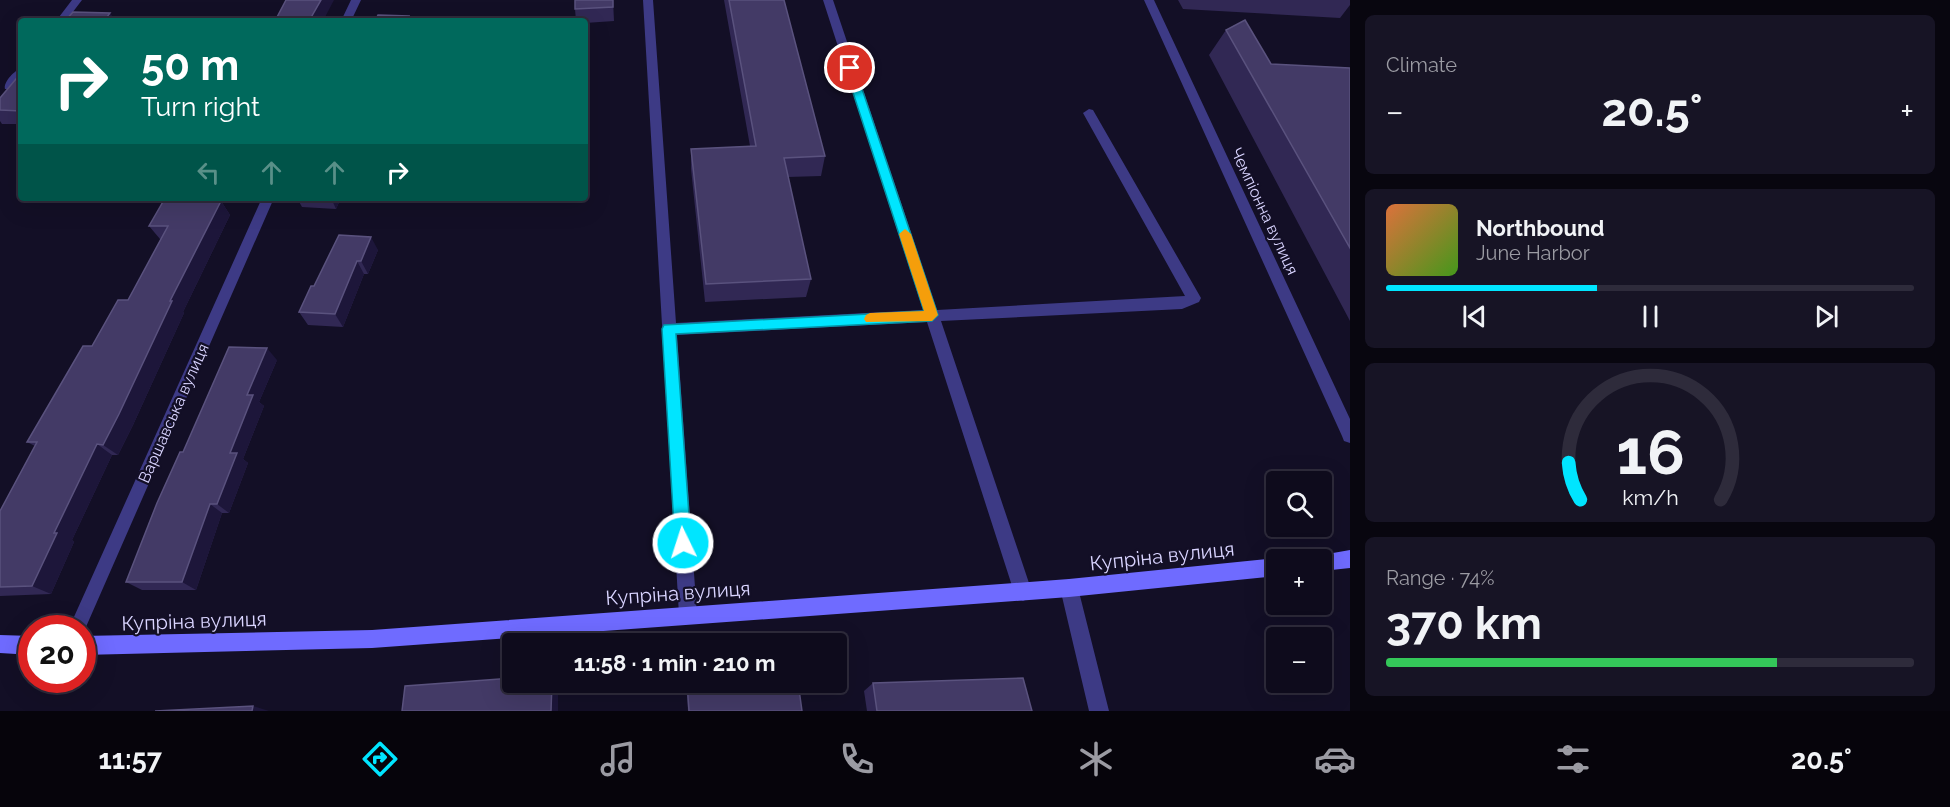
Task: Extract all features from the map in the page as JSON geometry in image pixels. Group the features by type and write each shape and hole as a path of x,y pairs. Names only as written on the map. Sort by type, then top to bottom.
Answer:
{"main road":[{"path":"1332,561 1350,559"},
{"name":"Купріна вулиця","path":"96,646 372,639 1023,592 1266,568"},
{"path":"0,644 18,645"}],"street":[{"path":"63,18 77,0"},
{"path":"347,18 356,0"},
{"path":"648,0 688,615"},
{"path":"828,0 1023,592"},
{"name":"Чемпіонна вулиця","path":"1149,0 1350,436"},
{"path":"9,87 18,76"},
{"path":"669,329 1182,303 1194,298 1089,113"},
{"name":"Варшавська вулиця","path":"84,615 267,201"},
{"path":"1069,588 1099,711"}],"building":[{"path":"286,0 321,0 311,18 277,18"},
{"path":"575,0 613,0 613,7 575,9"},
{"path":"729,0 784,0 825,156 784,158 811,279 706,284 691,149 756,146"},
{"path":"73,12 110,13 106,18 68,18"},
{"path":"378,15 409,16 408,18 376,18"},
{"path":"1245,20 1271,64 1350,68 1350,248 1226,30"},
{"path":"18,77 18,111 0,110 0,98"},
{"path":"163,201 221,201 170,301 172,301 119,414 103,445 97,444 54,533 57,533 32,586 0,587 0,511 37,442 27,442 83,346 92,346 118,300 128,300 168,226 149,226"},
{"path":"339,235 371,237 361,261 357,261 335,314 299,312 311,286 314,286"},
{"path":"229,347 267,348 247,395 253,395 230,453 237,453 217,504 210,504 182,582 126,582 157,503 180,452 183,452"},
{"path":"1023,678 1032,711 877,711 873,683"},
{"path":"502,679 502,693 552,693 551,711 402,711 405,686"},
{"path":"688,693 800,693 802,711 689,711"},
{"path":"253,706 252,711 155,711"}],"slow traffic":[{"path":"870,319 932,315 905,234"}],"route":[{"path":"683,543 669,329 932,315 850,68"}]}
